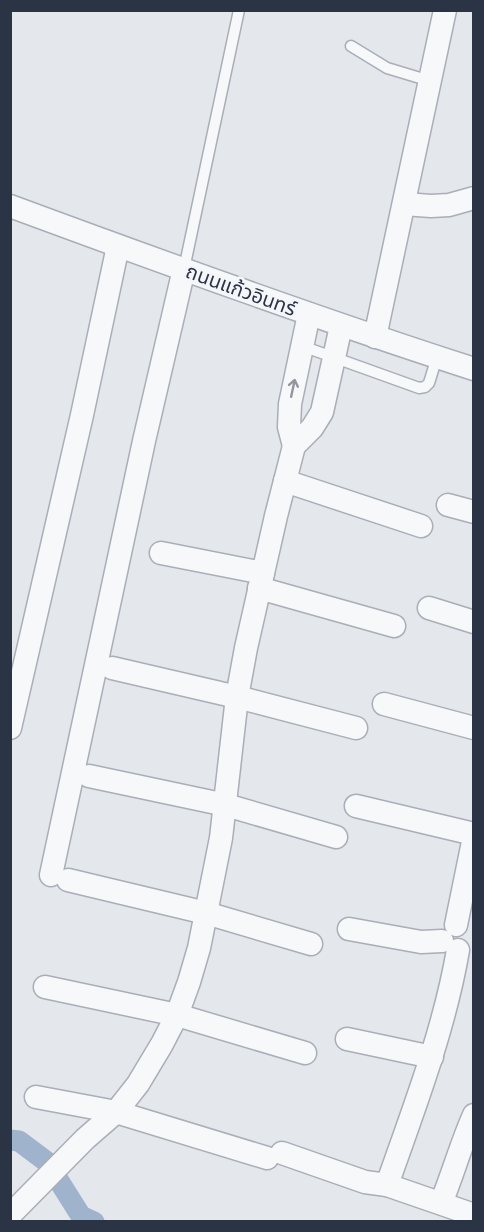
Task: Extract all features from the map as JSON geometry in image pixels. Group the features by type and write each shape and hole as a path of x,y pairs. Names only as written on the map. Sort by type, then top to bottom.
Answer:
{"street":[{"path":"375,338 445,10"},
{"path":"404,204 449,205 474,198"},
{"name":"ถนนแก้วอินทร์","path":"10,206 375,338 474,369"},
{"path":"10,728 80,426 118,246"},
{"path":"184,269 142,453 60,877 206,913 311,944"},
{"path":"16,1210 84,1139 116,1112 138,1084 177,1015 189,982 199,948 221,838 237,697 261,580 294,446 289,426 290,404 309,314"},
{"path":"294,446 312,428 322,412 341,326"},
{"path":"285,481 421,526"},
{"path":"448,505 474,512"},
{"path":"161,553 261,580 394,626"},
{"path":"429,608 474,622"},
{"path":"112,668 237,697 356,729"},
{"path":"384,704 474,728"},
{"path":"89,776 226,805 336,837"},
{"path":"356,807 474,835 454,975 432,1057 387,1185"},
{"path":"349,929 421,942 459,941"},
{"path":"45,987 177,1015 305,1053"},
{"path":"347,1039 432,1057"},
{"path":"36,1098 116,1112 365,1182 387,1185 474,1215"},
{"path":"441,1203 474,1115"}],"lane":[{"path":"184,269 239,10"},
{"path":"351,46 387,68 430,81"},
{"path":"302,346 419,388 429,383 437,357"}],"waterway":[{"path":"10,1140 19,1141 47,1162 81,1216 94,1222"}]}
